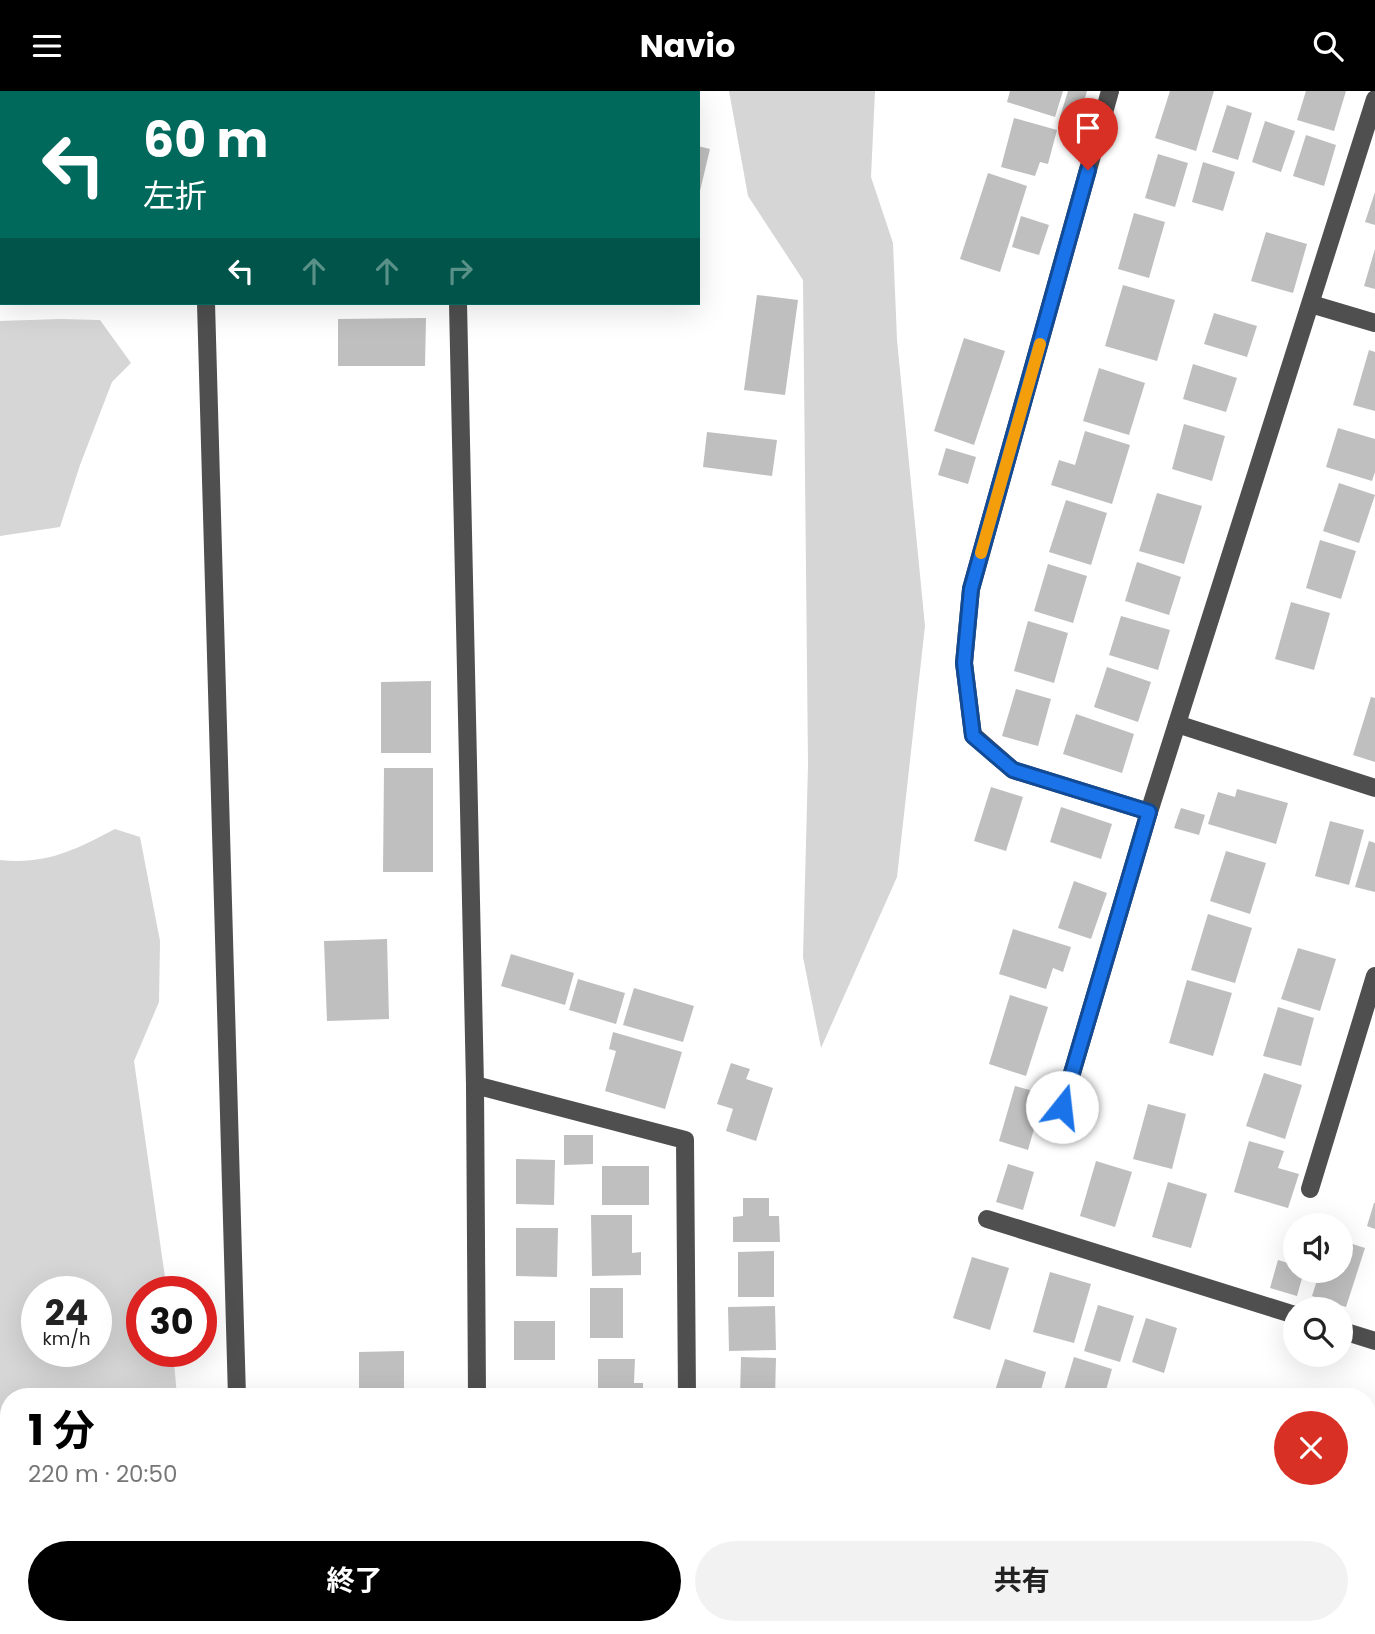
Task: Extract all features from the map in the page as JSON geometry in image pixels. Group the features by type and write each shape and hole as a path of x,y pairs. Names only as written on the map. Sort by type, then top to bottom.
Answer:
{"street":[{"path":"1110,91 971,589 964,663 973,736 1013,770 1149,812"},
{"path":"1062,1107 1149,812 1375,99"},
{"path":"206,305 237,1388"},
{"path":"458,305 475,1085 477,1388"},
{"path":"1311,305 1375,323"},
{"path":"1177,724 1375,788"},
{"path":"1310,1189 1375,976"},
{"path":"475,1085 685,1140 687,1388"},
{"path":"987,1219 1283,1311"},
{"path":"1353,1334 1375,1341"}],"shaded area":[{"path":"729,91 875,91 871,177 893,243 897,340 925,626 897,877 821,1048 803,957 808,765 803,280 748,196"},
{"path":"100,320 131,363 112,382 80,465 60,527 0,536 0,321"},
{"path":"115,829 140,837 160,941 159,1002 134,1061 165,1276 126,1276 126,1367 174,1367 176,1388 0,1388 0,860 32,860 60,854"}],"building":[{"path":"1010,91 1063,91 1055,117 1007,102"},
{"path":"1068,91 1087,91 1078,122 1060,117"},
{"path":"1170,91 1214,91 1196,151 1155,138"},
{"path":"1306,91 1346,91 1334,131 1297,120"},
{"path":"1227,105 1252,113 1238,160 1212,152"},
{"path":"1014,118 1057,130 1048,164 1040,162 1035,176 1001,167"},
{"path":"1265,121 1295,131 1281,172 1252,162"},
{"path":"1306,135 1336,145 1324,186 1293,176"},
{"path":"700,146 710,149 700,191"},
{"path":"1158,154 1188,163 1175,207 1145,198"},
{"path":"1203,162 1235,172 1223,211 1192,202"},
{"path":"988,173 1027,186 1000,272 960,259"},
{"path":"1375,192 1375,225 1365,222"},
{"path":"1134,213 1165,222 1149,278 1118,269"},
{"path":"1021,216 1049,225 1039,255 1012,247"},
{"path":"1266,232 1307,244 1293,293 1251,281"},
{"path":"1375,249 1375,289 1364,286"},
{"path":"1123,285 1175,300 1157,361 1105,346"},
{"path":"757,295 798,300 785,395 744,390"},
{"path":"1214,313 1257,326 1247,357 1204,344"},
{"path":"426,318 425,366 338,366 338,319"},
{"path":"964,338 1005,351 974,445 934,431"},
{"path":"1369,350 1375,352 1375,411 1353,405"},
{"path":"1193,364 1237,378 1226,412 1183,399"},
{"path":"1099,368 1145,383 1129,435 1083,421"},
{"path":"1184,424 1225,436 1212,481 1172,469"},
{"path":"1338,428 1375,439 1375,472 1372,481 1326,467"},
{"path":"1085,431 1130,445 1112,504 1051,485 1059,460 1075,465"},
{"path":"707,432 777,440 772,476 703,467"},
{"path":"946,448 976,457 968,484 938,475"},
{"path":"1339,483 1375,495 1359,543 1323,531"},
{"path":"1157,493 1202,506 1184,564 1139,551"},
{"path":"1066,500 1107,513 1091,565 1049,552"},
{"path":"1320,540 1356,551 1341,599 1306,588"},
{"path":"1137,562 1181,577 1169,615 1125,601"},
{"path":"1048,564 1087,576 1073,623 1034,611"},
{"path":"1291,602 1330,613 1314,670 1275,659"},
{"path":"1121,616 1170,630 1158,670 1109,655"},
{"path":"1028,621 1068,633 1054,683 1014,671"},
{"path":"1107,667 1151,682 1138,722 1094,707"},
{"path":"431,681 431,753 381,753 381,682"},
{"path":"1016,689 1051,699 1038,746 1002,736"},
{"path":"1371,697 1375,698 1375,762 1353,755"},
{"path":"1076,714 1134,734 1122,773 1063,754"},
{"path":"384,768 433,768 433,872 383,872"},
{"path":"991,787 1023,797 1006,851 974,841"},
{"path":"1237,789 1288,803 1276,844 1208,824 1218,792 1235,797"},
{"path":"1061,807 1112,824 1101,859 1050,842"},
{"path":"1181,808 1205,815 1199,835 1174,828"},
{"path":"1330,821 1364,830 1349,885 1315,876"},
{"path":"1369,841 1375,843 1375,892 1355,887"},
{"path":"1226,851 1266,863 1250,914 1210,901"},
{"path":"1074,881 1107,893 1091,939 1058,928"},
{"path":"1208,914 1252,928 1235,983 1191,970"},
{"path":"1013,929 1071,947 1063,972 1053,968 1046,989 999,974"},
{"path":"387,939 389,1019 327,1021 324,941"},
{"path":"1298,948 1336,959 1320,1011 1281,999"},
{"path":"511,954 574,973 565,1005 501,986"},
{"path":"578,979 625,993 616,1024 569,1010"},
{"path":"1187,980 1232,993 1213,1056 1169,1043"},
{"path":"634,988 694,1006 683,1042 623,1025"},
{"path":"1010,995 1048,1007 1026,1076 989,1064"},
{"path":"1278,1007 1314,1018 1301,1066 1263,1056"},
{"path":"613,1032 682,1052 665,1109 605,1091 616,1051 609,1049"},
{"path":"731,1063 750,1069 746,1079 773,1088 756,1141 726,1131 733,1109 717,1104"},
{"path":"1264,1073 1302,1085 1285,1139 1246,1126"},
{"path":"1015,1086 1044,1094 1028,1150 999,1141"},
{"path":"1148,1104 1186,1114 1172,1169 1133,1159"},
{"path":"564,1135 593,1135 593,1164 564,1165"},
{"path":"1249,1141 1284,1151 1278,1168 1299,1174 1288,1208 1234,1192"},
{"path":"516,1159 555,1160 554,1205 516,1204"},
{"path":"1096,1161 1132,1172 1115,1227 1080,1216"},
{"path":"1008,1164 1034,1172 1023,1210 996,1202"},
{"path":"602,1166 649,1166 649,1205 602,1205"},
{"path":"1168,1182 1207,1194 1191,1248 1152,1237"},
{"path":"743,1198 769,1198 769,1216 779,1216 780,1242 733,1242 733,1217 743,1216"},
{"path":"1375,1203 1375,1229 1367,1226"},
{"path":"591,1215 632,1215 632,1253 641,1252 641,1275 592,1276"},
{"path":"516,1228 558,1228 557,1277 516,1276"},
{"path":"1353,1244 1365,1248 1349,1297 1312,1296 1316,1283 1353,1283"},
{"path":"774,1251 774,1297 738,1297 738,1252"},
{"path":"972,1257 1009,1268 990,1330 953,1318"},
{"path":"1278,1260 1283,1261 1283,1283 1301,1283 1297,1296 1270,1288"},
{"path":"1050,1272 1091,1284 1074,1343 1033,1332"},
{"path":"590,1288 623,1288 623,1338 590,1338"},
{"path":"1098,1305 1134,1316 1120,1362 1084,1351"},
{"path":"775,1306 776,1350 729,1351 728,1307"},
{"path":"1146,1318 1177,1328 1164,1373 1132,1362"},
{"path":"514,1321 555,1321 555,1360 514,1360"},
{"path":"404,1351 404,1388 359,1388 359,1352"},
{"path":"741,1357 776,1358 775,1388 740,1388"},
{"path":"1074,1357 1112,1369 1107,1388 1065,1388"},
{"path":"598,1359 635,1359 634,1383 643,1383 643,1388 598,1388"},
{"path":"1005,1359 1046,1372 1042,1388 996,1388"}],"slow traffic":[{"path":"981,553 1040,344"}],"route":[{"path":"1062,1107 1149,812 1013,770 973,736 964,663 971,589 1088,170"}]}
